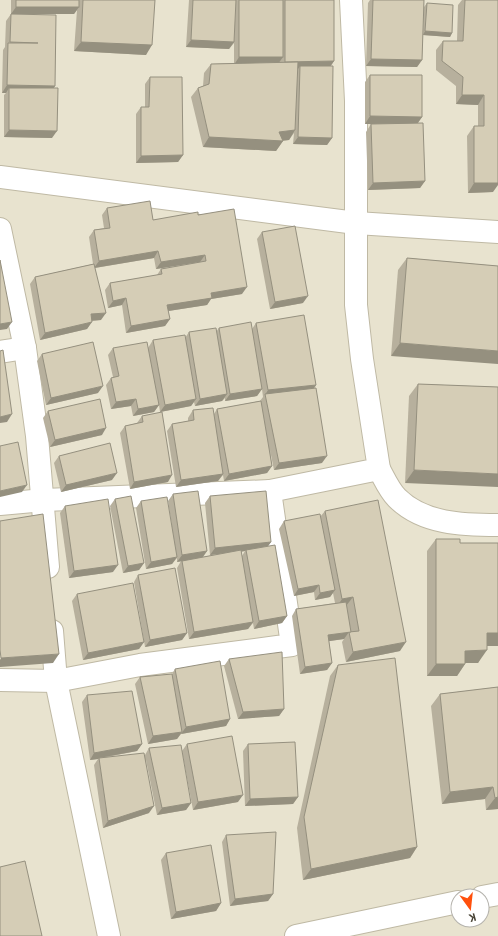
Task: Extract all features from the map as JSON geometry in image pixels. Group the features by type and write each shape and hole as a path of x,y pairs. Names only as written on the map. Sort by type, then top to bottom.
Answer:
{"street":[{"path":"351,0 356,101 356,305 362,359 379,469 396,497 410,509 434,519 474,525 498,525"},
{"path":"0,177 356,223 498,232"},
{"path":"0,229 25,348 44,500 49,586"},
{"path":"0,352 25,348"},
{"path":"0,504 44,500 270,491 379,469"},
{"path":"0,680 56,681 140,665 292,645 270,491"},
{"path":"51,610 56,681 109,936"},
{"path":"296,936 450,904"}],"shaded area":[{"path":"0,0 498,0 498,936 0,936"}],"building":[{"path":"16,0 79,0 79,7 16,7"},
{"path":"83,0 155,0 152,45 81,42"},
{"path":"193,0 236,0 234,42 191,40"},
{"path":"239,0 283,0 283,57 239,57"},
{"path":"285,0 334,0 334,61 285,62"},
{"path":"373,0 424,0 422,60 371,59"},
{"path":"465,0 498,0 498,183 474,183 474,126 484,126 484,95 462,95 463,77 442,61 443,41 463,41"},
{"path":"427,3 453,5 452,33 425,31"},
{"path":"11,14 56,15 55,86 7,85 8,43 38,43 10,42"},
{"path":"298,62 295,130 279,132 283,141 209,137 198,88 209,84 211,64"},
{"path":"300,66 333,66 332,138 298,137"},
{"path":"370,75 422,75 422,117 370,116"},
{"path":"150,77 182,77 183,155 141,156 141,107 149,107"},
{"path":"9,88 58,88 57,131 9,130"},
{"path":"423,123 425,181 373,183 371,124"},
{"path":"150,201 153,220 198,212 198,215 234,209 247,287 211,293 212,298 167,305 170,319 131,326 126,298 113,301 110,283 162,274 161,269 206,261 205,255 161,262 158,251 99,261 94,230 110,228 107,208"},
{"path":"295,226 308,296 275,302 262,232"},
{"path":"407,258 498,266 498,351 400,343"},
{"path":"0,260 12,322 0,324"},
{"path":"94,264 106,313 91,314 92,322 45,333 35,277"},
{"path":"304,315 316,385 268,390 256,323"},
{"path":"251,322 262,389 230,394 219,328"},
{"path":"216,328 227,394 200,399 189,332"},
{"path":"185,335 196,399 165,405 153,340"},
{"path":"93,342 103,386 51,398 42,354"},
{"path":"147,342 159,405 138,409 136,399 116,402 111,378 119,376 113,348"},
{"path":"3,350 12,414 0,417 0,351"},
{"path":"418,384 498,387 498,474 414,470"},
{"path":"316,388 327,456 279,463 265,394"},
{"path":"100,399 106,428 55,440 48,411"},
{"path":"261,401 272,466 229,474 217,409"},
{"path":"213,408 223,474 181,480 172,424 194,420 193,410"},
{"path":"162,412 172,475 134,482 125,426 143,422 142,416"},
{"path":"18,442 27,485 0,491 0,446"},
{"path":"110,443 117,473 66,485 59,456"},
{"path":"198,491 207,551 182,555 173,494"},
{"path":"266,491 271,542 215,548 210,496"},
{"path":"131,496 144,563 128,566 115,499"},
{"path":"167,497 177,557 151,562 141,501"},
{"path":"108,499 118,565 74,571 65,506"},
{"path":"378,500 406,642 353,652 349,632 359,631 353,597 342,599 325,511"},
{"path":"43,514 59,654 1,658 0,521"},
{"path":"320,514 335,590 320,593 319,585 298,589 284,521"},
{"path":"436,539 460,539 460,543 498,543 498,633 487,633 487,650 465,651 465,664 436,664"},
{"path":"275,545 287,616 259,621 246,550"},
{"path":"241,550 253,622 194,632 182,561"},
{"path":"175,568 187,633 150,640 138,575"},
{"path":"133,583 144,642 88,653 77,594"},
{"path":"346,602 351,632 328,635 332,663 305,667 296,609"},
{"path":"282,652 284,709 243,712 229,659"},
{"path":"395,658 417,847 311,869 304,817 338,665"},
{"path":"220,661 230,719 186,727 175,669"},
{"path":"172,674 182,732 153,736 140,677"},
{"path":"498,687 498,797 495,798 493,787 450,792 440,694"},
{"path":"132,691 142,744 94,753 87,695"},
{"path":"232,736 243,795 198,802 187,744"},
{"path":"295,742 298,797 250,799 248,744"},
{"path":"181,745 191,803 162,808 149,748"},
{"path":"144,753 154,806 108,821 99,758"},
{"path":"276,832 273,894 235,899 226,835"},
{"path":"211,845 221,903 176,912 166,853"},
{"path":"25,861 42,936 0,936 0,867"}]}
